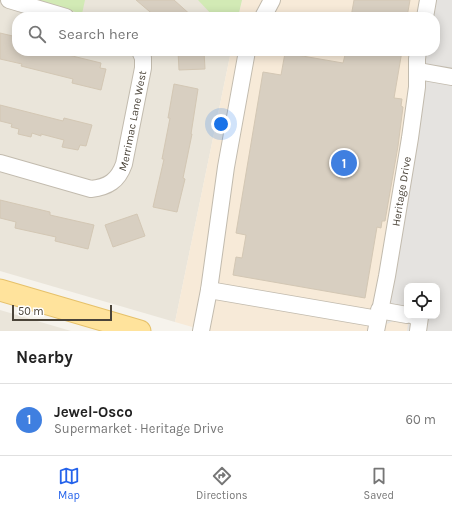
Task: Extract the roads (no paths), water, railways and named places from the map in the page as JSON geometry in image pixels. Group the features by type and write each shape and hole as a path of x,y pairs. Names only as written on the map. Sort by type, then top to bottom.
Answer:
{"main road":[{"path":"0,290 140,331"}],"street":[{"path":"9,0 49,12"},
{"path":"266,12 272,0"},
{"path":"426,12 428,0"},
{"name":"Merrimac Lane West","path":"0,163 91,189 101,188 116,179 124,164 143,68 142,56"},
{"path":"201,331 209,290 226,167 245,56"},
{"name":"Heritage Drive","path":"378,320 387,276 417,87 417,56"},
{"path":"418,71 452,77"},
{"path":"209,290 378,320 404,316"},
{"path":"418,331 420,319"}],"place":[{"name":"Jewel-Osco","path":"344,163"}]}
